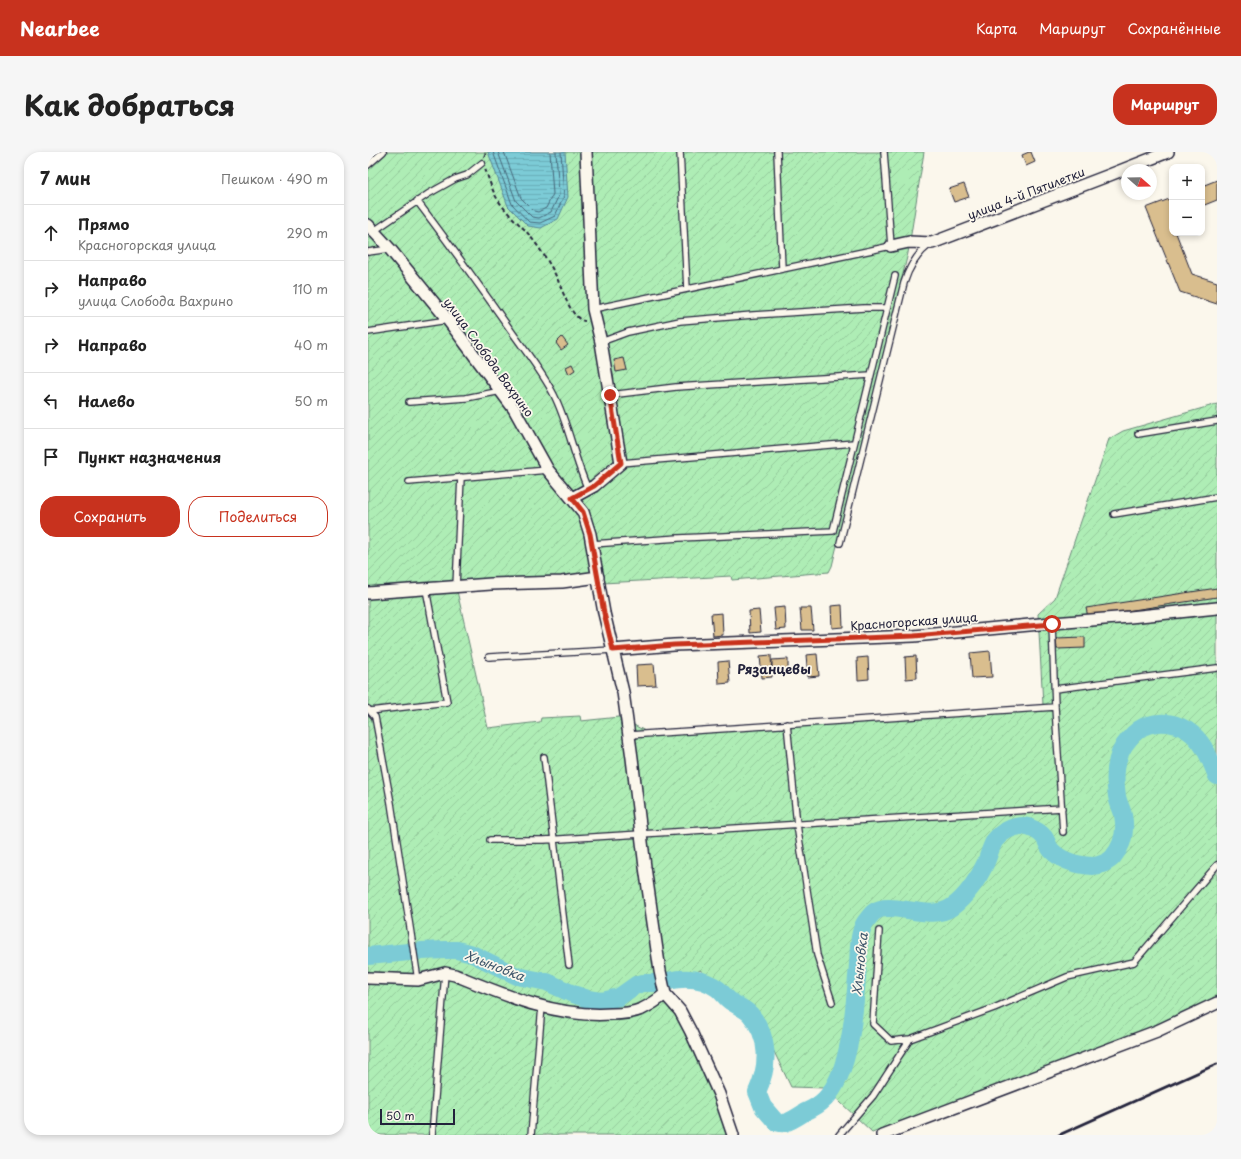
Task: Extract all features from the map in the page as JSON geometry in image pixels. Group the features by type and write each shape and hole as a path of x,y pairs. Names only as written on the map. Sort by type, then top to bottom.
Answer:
{"street":[{"path":"572,498 588,489 621,463 601,342 593,309 586,152"},
{"name":"улица 4-й Пятилетки","path":"892,246 909,242 932,243 1168,152"},
{"name":"улица Слобода Вахрино","path":"371,228 448,320 514,409 548,470 583,512 592,544 604,613 623,692 645,867 665,994"},
{"path":"368,593 562,582 598,577"},
{"name":"Красногорская улица","path":"613,650 674,645 914,636 1217,608"},
{"path":"368,978 418,980 445,973 455,975 530,1003 583,1015 630,1013 655,1002 665,994 680,1011 691,1032 719,1094 733,1135"},
{"path":"882,1135 1144,1037 1217,1003"}],"lane":[{"path":"368,165 383,152"},
{"path":"680,152 687,289"},
{"path":"777,152 782,269"},
{"path":"593,309 892,246 884,152"},
{"path":"371,228 455,179 467,175 482,163"},
{"path":"418,201 489,299 554,394 588,489"},
{"path":"840,543 904,283 914,260 932,243"},
{"path":"368,252 390,249"},
{"path":"592,544 679,538 833,531 895,276"},
{"path":"601,342 628,332 680,321 753,315 886,308"},
{"path":"368,332 448,320"},
{"path":"610,395 676,387 871,375"},
{"path":"409,402 466,398 501,391"},
{"path":"1138,434 1217,421"},
{"path":"621,463 854,443"},
{"path":"409,482 548,470"},
{"path":"456,587 461,477"},
{"path":"1114,514 1217,497"},
{"path":"369,710 447,702 426,589"},
{"path":"1052,624 1055,707 1063,832"},
{"path":"489,657 613,650"},
{"path":"1055,690 1217,668"},
{"path":"629,734 1055,707"},
{"path":"369,710 375,717 391,803 418,980"},
{"path":"787,724 797,825 817,955 832,1002"},
{"path":"544,757 570,965"},
{"path":"490,840 544,840 554,838 797,825 1062,808"},
{"path":"879,931 873,1024 891,1041 910,1039 994,1008 1067,977 1134,962 1217,866"},
{"path":"432,1135 445,973"},
{"path":"530,1135 542,1006"},
{"path":"839,1135 873,1096 910,1039"}],"path":[{"path":"486,152 482,163 498,199 509,216 525,231 539,249 556,276 575,315 580,320 596,322"}],"green space":[{"path":"368,152 924,152 908,253 832,566 829,572 732,580 731,576 457,591 488,728 540,722 541,718 580,716 581,721 619,717 645,731 1043,705 1038,614 1055,598 1109,439 1123,431 1217,404 1217,999 1169,1022 872,1132 825,1088 791,1087 766,1035 736,997 700,970 665,994 682,1017 733,1135 368,1135"}],"water":[{"path":"488,152 565,152 568,197 558,219 541,228 528,226 508,206"}],"building":[{"path":"1031,152 1035,162 1026,166 1022,155"},
{"path":"1217,180 1217,200 1205,205 1205,200 1205,185"},
{"path":"964,184 969,197 954,202 949,189"},
{"path":"1169,199 1169,236 1177,236 1192,274 1217,282 1217,304 1180,292 1146,208"},
{"path":"562,337 568,345 561,350 556,343"},
{"path":"624,358 627,370 616,372 614,360"},
{"path":"572,364 575,370 569,374 566,367"},
{"path":"1217,588 1217,597 1088,617 1086,608"},
{"path":"842,605 843,627 832,628 831,606"},
{"path":"785,607 786,629 776,630 774,608"},
{"path":"800,608 811,608 813,630 802,630"},
{"path":"759,610 761,632 750,633 749,611"},
{"path":"722,613 723,635 713,636 711,614"},
{"path":"1085,637 1085,648 1057,649 1056,638"},
{"path":"990,651 992,677 972,678 970,653"},
{"path":"817,654 819,676 808,677 806,655"},
{"path":"771,655 772,677 762,678 760,656"},
{"path":"916,656 917,678 906,679 905,657"},
{"path":"868,657 869,679 858,680 857,658"},
{"path":"788,659 788,673 772,673 772,660"},
{"path":"728,661 730,683 719,684 718,662"},
{"path":"654,664 656,685 637,686 636,665"}],"waterway":[{"name":"Хлыновка","path":"668,981 694,979 713,985 729,1000 750,1014 757,1023 761,1032 766,1052 764,1072 757,1092 763,1107 776,1122 786,1122 794,1119 823,1101 834,1087 841,1071 847,1054 853,1016 860,936 863,925 873,913 881,909 890,908 932,913 943,911 952,907 967,893 976,881 995,840 1004,832 1015,827 1023,826 1037,831 1044,837 1049,848 1056,855 1070,862 1092,866 1109,861 1119,847 1124,832 1123,815 1116,789 1118,759 1124,745 1137,730 1142,727 1158,723 1168,723 1187,730 1193,734 1202,745 1217,776"},
{"name":"Хлыновка","path":"421,951 457,950 472,954 517,976 547,982 573,994 588,999 602,1001 619,997 636,985 643,983 657,983"},
{"name":"Хлыновка","path":"368,956 409,952"}],"railway":[{"path":"1059,1135 1217,1064"}],"district":[{"name":"Рязанцевы","path":"774,668"}],"route":[{"path":"610,395 621,463 594,486 572,498 583,512 590,534 604,613 613,650 674,645 914,636 1052,624"}]}
